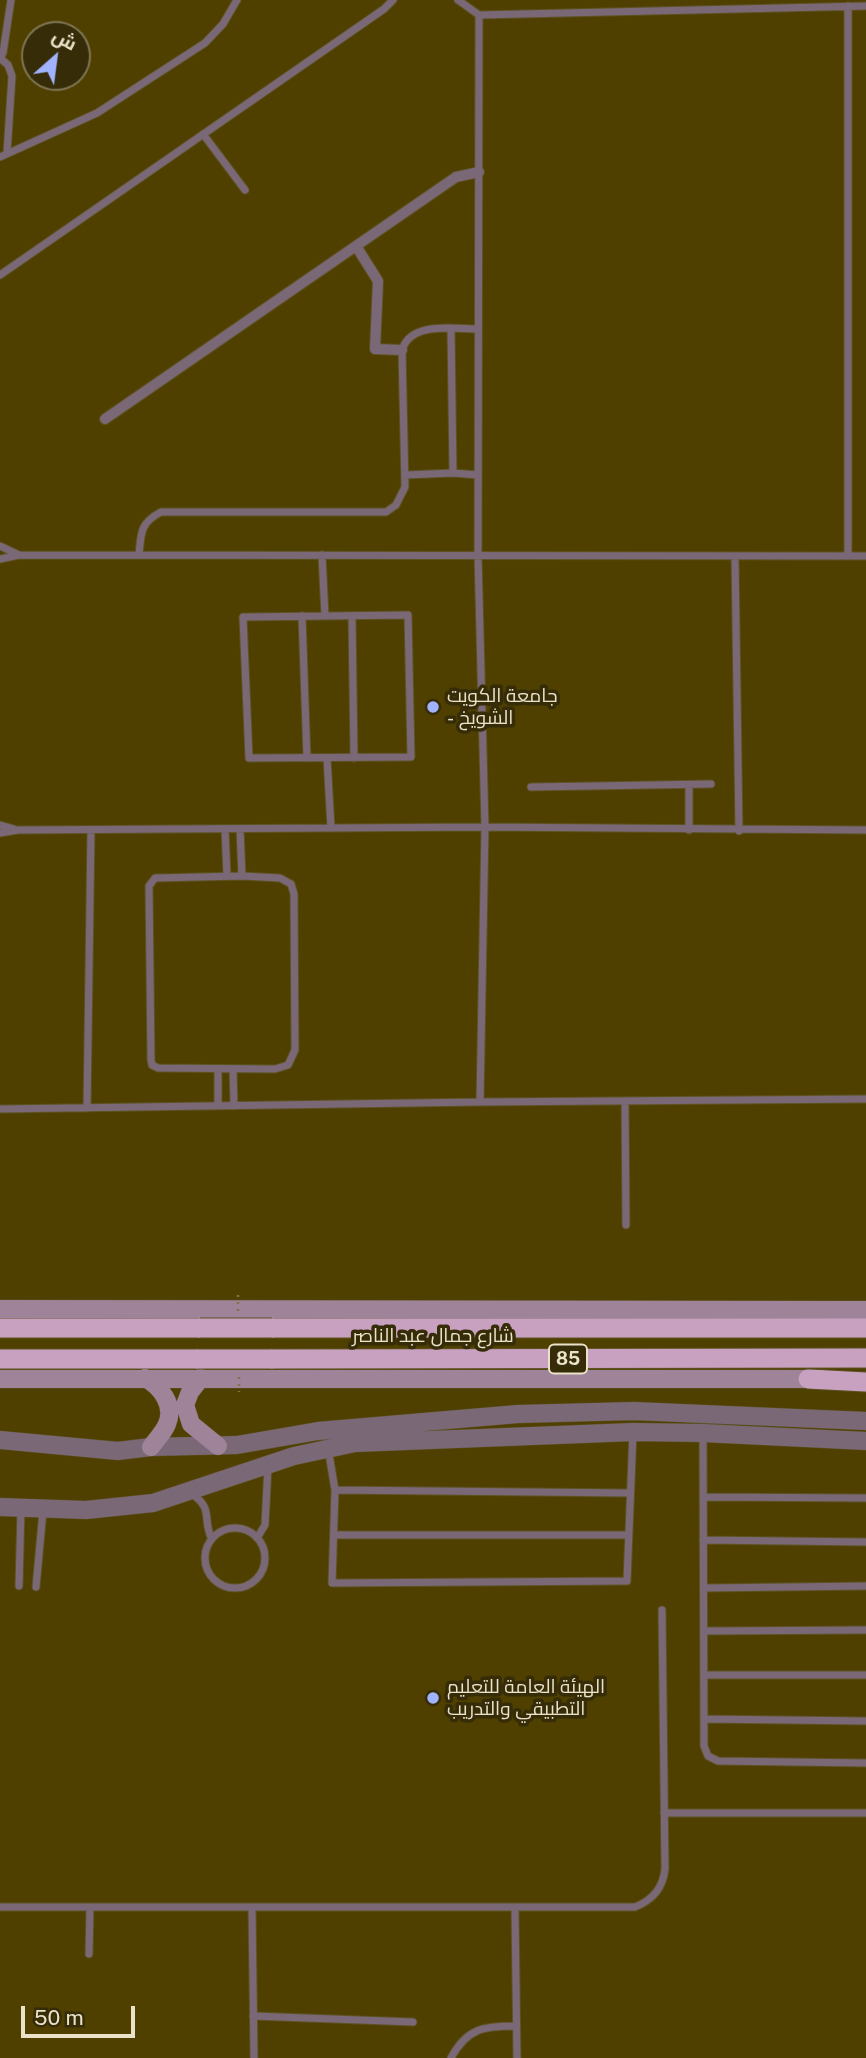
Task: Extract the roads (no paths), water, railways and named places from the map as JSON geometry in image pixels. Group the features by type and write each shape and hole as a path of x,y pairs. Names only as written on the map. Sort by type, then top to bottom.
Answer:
{"highway":[{"name":"شارع جمال عبد الناصر","path":"0,1328 866,1328"},
{"name":"شارع جمال عبد الناصر","path":"0,1359 866,1358"},
{"path":"808,1379 866,1380"}],"main road":[{"path":"0,1309 866,1310"},
{"path":"0,1378 808,1379"},
{"path":"145,1378 161,1390 169,1409 166,1426 151,1447"},
{"path":"201,1378 190,1392 185,1405 191,1424 218,1446"}],"street":[{"path":"105,419 456,177 479,172"},
{"path":"356,246 378,281 374,349 402,350"},
{"path":"0,1440 118,1451 151,1447 237,1445 318,1431 519,1414 634,1411 866,1421"},
{"path":"0,1507 86,1510 153,1503 268,1465 355,1443 633,1432 866,1441"}],"lane":[{"path":"4,155 12,76 8,65 0,58 10,0"},
{"path":"4,155 97,113 205,43 223,24 237,0"},
{"path":"0,275 384,9 393,0"},
{"path":"458,0 479,15 866,6"},
{"path":"848,6 848,556"},
{"path":"479,15 478,556 485,827 480,1102"},
{"path":"203,134 245,190"},
{"path":"139,555 142,528 150,518 161,512 386,512 396,505 405,487 402,350 405,341 419,330 478,329"},
{"path":"451,330 453,473"},
{"path":"405,475 478,475"},
{"path":"0,546 19,555"},
{"path":"0,559 19,555 866,556"},
{"path":"322,555 325,616"},
{"path":"735,556 739,831"},
{"path":"408,615 411,757 249,758 243,617 352,616 408,615"},
{"path":"302,616 307,758"},
{"path":"352,616 354,758"},
{"path":"327,758 331,828"},
{"path":"531,787 711,784"},
{"path":"688,785 689,830"},
{"path":"0,825 18,830"},
{"path":"0,834 18,830 485,827 866,830"},
{"path":"225,829 227,876"},
{"path":"240,829 242,876"},
{"path":"87,1108 91,830"},
{"path":"227,876 280,878 291,884 294,894 295,1050 288,1065 275,1069 158,1068 152,1065 149,886 155,878 227,876"},
{"path":"218,1069 218,1106"},
{"path":"233,1069 234,1106"},
{"path":"0,1109 866,1100"},
{"path":"625,1101 626,1225"},
{"path":"328,1448 335,1490 332,1583 627,1581 633,1432"},
{"path":"703,1433 704,1746 708,1756 718,1761 866,1763"},
{"path":"257,1538 265,1525 268,1465"},
{"path":"335,1490 630,1493"},
{"path":"189,1492 204,1505 208,1515 208,1533 212,1539"},
{"path":"703,1497 866,1498"},
{"path":"19,1586 21,1507"},
{"path":"36,1587 43,1509"},
{"path":"234,1528 251,1533 257,1538 265,1554 263,1570 252,1583 236,1588 219,1584 208,1571 205,1555 212,1539 234,1528"},
{"path":"334,1535 629,1535"},
{"path":"703,1540 866,1542"},
{"path":"704,1588 866,1586"},
{"path":"0,1907 515,1908 635,1907 643,1904 657,1893 664,1877 663,1610"},
{"path":"704,1631 866,1630"},
{"path":"704,1675 866,1675"},
{"path":"704,1719 866,1721"},
{"path":"664,1813 866,1813"},
{"path":"89,1954 90,1907"},
{"path":"252,1907 254,2058"},
{"path":"515,1908 517,2058"},
{"path":"253,2015 413,2022"},
{"path":"451,2058 460,2041 476,2030 491,2026 516,2026"}],"place":[{"name":"جامعة الكويت - الشويخ","path":"433,707"},
{"name":"الهيئة العامة للتعليم التطبيقي والتدريب","path":"433,1698"}]}
